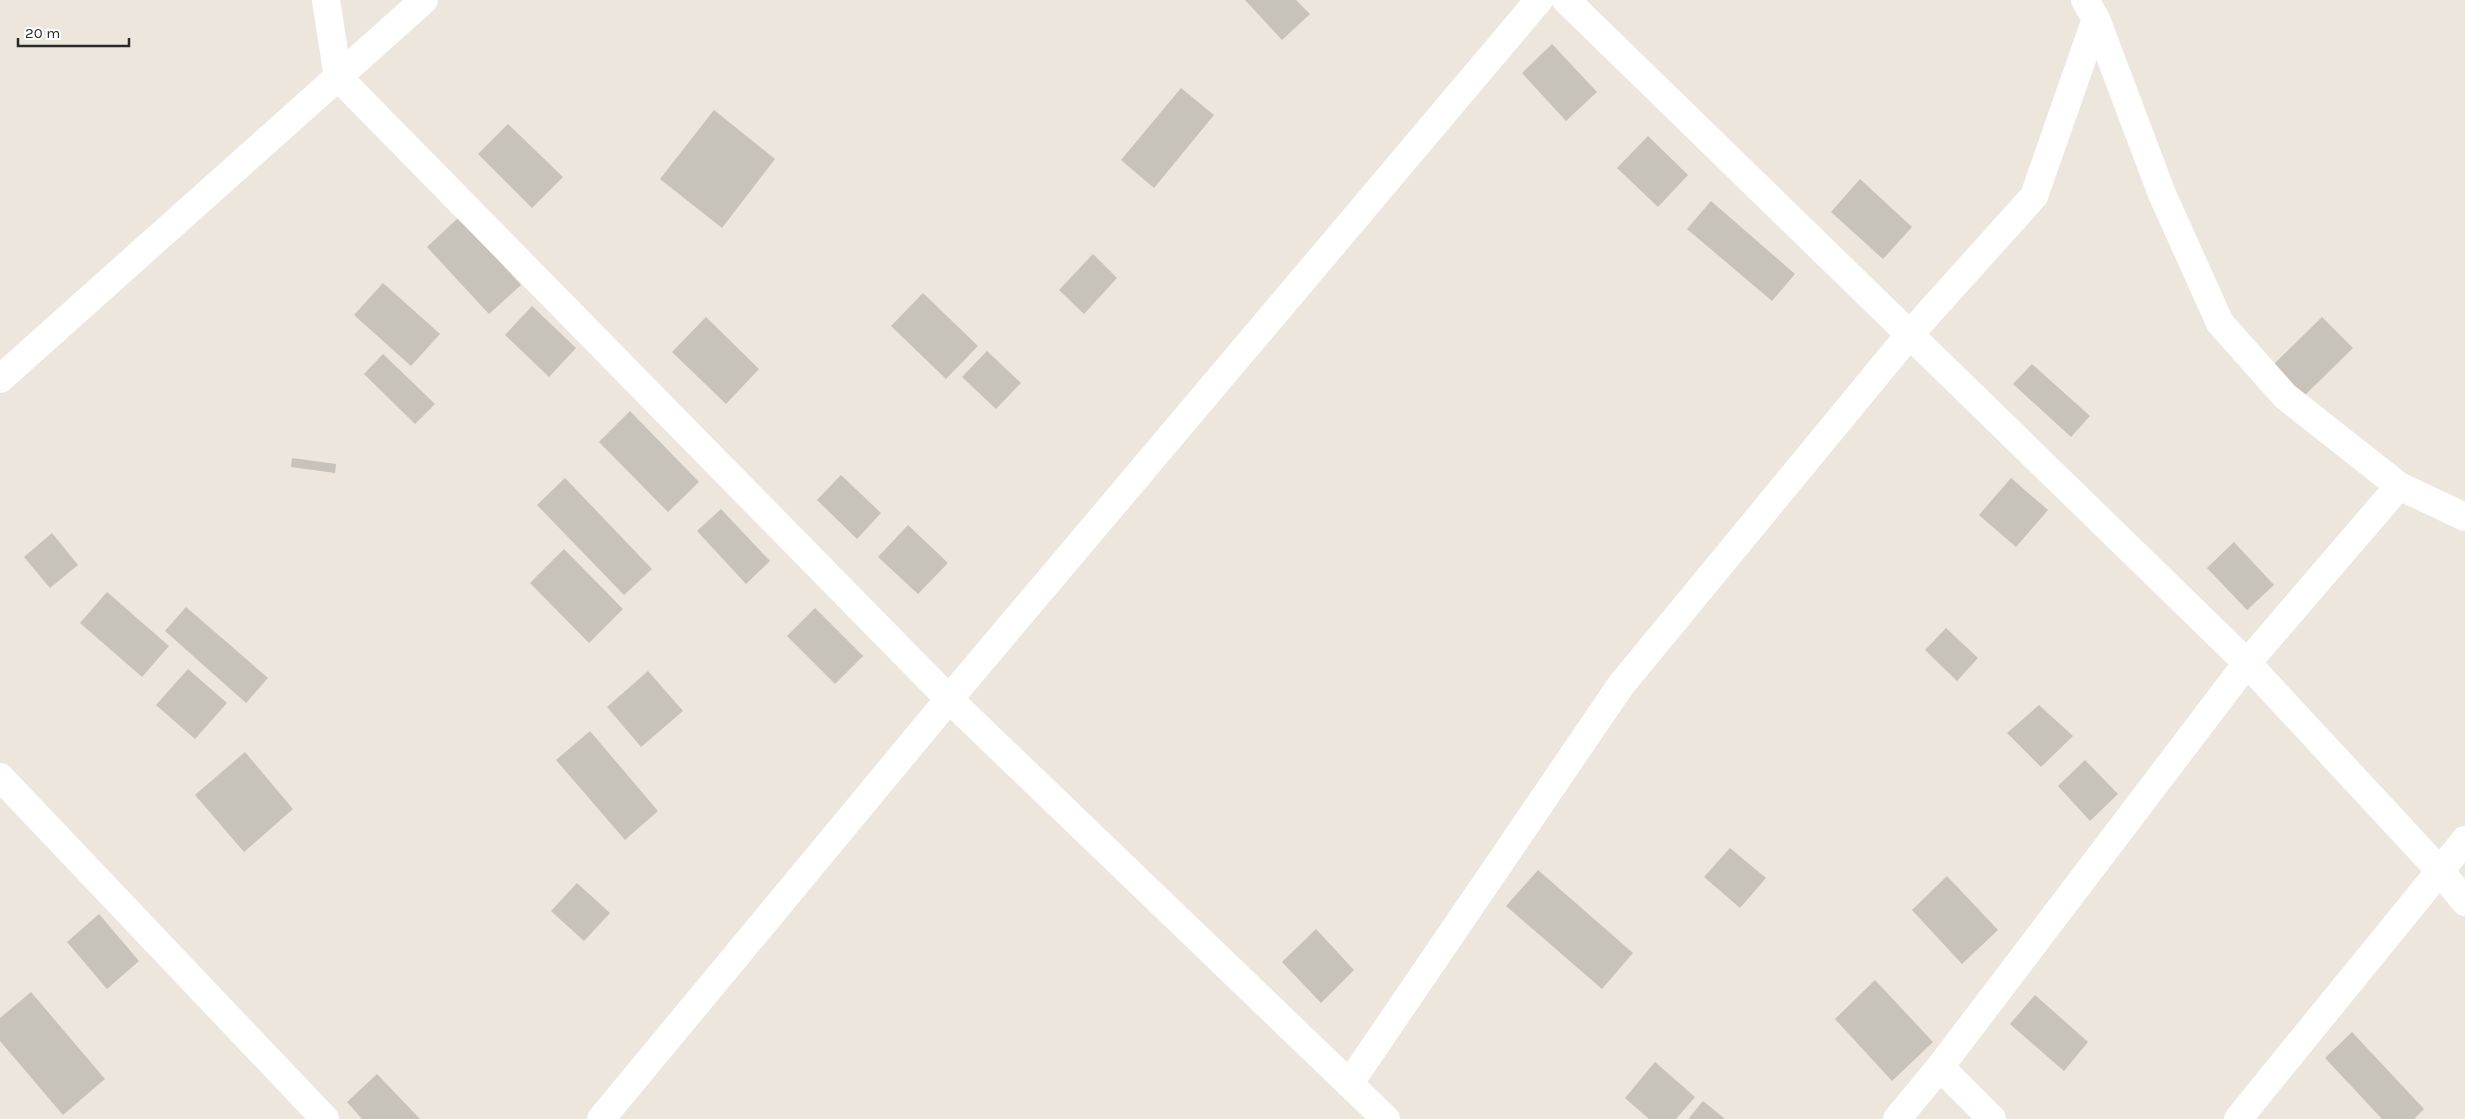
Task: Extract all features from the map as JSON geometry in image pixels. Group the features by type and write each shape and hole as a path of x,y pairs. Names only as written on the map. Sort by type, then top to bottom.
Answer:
{"street":[{"path":"326,0 338,77 949,699 1386,1119"},
{"path":"0,378 424,0"},
{"path":"601,1119 949,699 1539,0"},
{"path":"1566,0 2246,663 2441,872 2465,902"},
{"path":"1349,1084 1621,685 1910,334 2034,196 2091,10"},
{"path":"2091,10 2162,194 2220,323 2285,396 2400,486 2465,517"},
{"path":"1897,1119 1940,1067 2246,663 2400,486"},
{"path":"0,777 325,1119"},
{"path":"2238,1119 2441,872 2465,840"},
{"path":"1940,1067 1992,1119"}],"building":[{"path":"1245,0 1296,0 1310,14 1282,40"},
{"path":"1552,44 1597,92 1566,121 1522,73"},
{"path":"1181,88 1214,115 1154,188 1121,160"},
{"path":"714,110 775,159 722,228 660,179"},
{"path":"508,124 563,177 532,208 478,154"},
{"path":"1648,136 1688,175 1658,207 1617,168"},
{"path":"1860,179 1912,227 1883,259 1831,212"},
{"path":"1711,201 1795,274 1772,301 1687,229"},
{"path":"459,217 521,285 489,314 427,247"},
{"path":"1093,254 1117,278 1084,314 1059,290"},
{"path":"383,283 440,334 411,366 354,315"},
{"path":"923,293 978,346 946,379 891,326"},
{"path":"532,306 576,348 549,377 505,335"},
{"path":"706,317 759,369 726,404 672,352"},
{"path":"2322,317 2353,348 2302,398 2271,367"},
{"path":"987,351 1021,383 996,409 962,377"},
{"path":"383,354 435,404 415,424 364,374"},
{"path":"2032,364 2090,416 2071,437 2013,384"},
{"path":"630,411 699,482 668,512 599,442"},
{"path":"292,458 336,464 335,473 291,467"},
{"path":"841,475 881,513 857,539 817,500"},
{"path":"565,478 652,569 624,595 537,505"},
{"path":"2011,478 2048,510 2016,547 1979,515"},
{"path":"721,509 770,561 746,584 697,531"},
{"path":"908,525 948,563 918,594 878,557"},
{"path":"52,533 78,565 50,588 24,557"},
{"path":"2234,542 2274,585 2247,610 2207,568"},
{"path":"564,549 623,609 589,643 530,583"},
{"path":"107,592 169,646 142,677 80,623"},
{"path":"186,607 268,678 246,703 165,631"},
{"path":"815,608 863,656 835,684 787,636"},
{"path":"1946,628 1978,658 1957,681 1925,650"},
{"path":"188,669 227,703 195,739 156,705"},
{"path":"648,671 683,711 641,747 607,707"},
{"path":"2039,705 2073,736 2041,767 2007,733"},
{"path":"590,731 658,811 625,840 556,760"},
{"path":"245,752 293,809 244,852 195,795"},
{"path":"2085,760 2118,794 2090,821 2058,786"},
{"path":"1730,848 1766,878 1740,908 1704,877"},
{"path":"1538,870 1633,953 1602,989 1506,906"},
{"path":"1947,876 1998,930 1962,964 1912,910"},
{"path":"577,883 610,913 584,941 551,911"},
{"path":"99,914 139,961 107,989 67,942"},
{"path":"1316,929 1354,970 1321,1003 1282,962"},
{"path":"1875,980 1933,1042 1892,1081 1835,1019"},
{"path":"31,992 105,1079 63,1115 0,1041 0,1018"},
{"path":"2035,995 2088,1042 2064,1071 2010,1024"},
{"path":"2352,1032 2424,1109 2414,1119 2382,1119 2325,1058"},
{"path":"1655,1062 1695,1097 1676,1119 1649,1119 1625,1098"},
{"path":"377,1074 420,1119 362,1119 347,1102"},
{"path":"1703,1101 1725,1119 1690,1119"}]}
